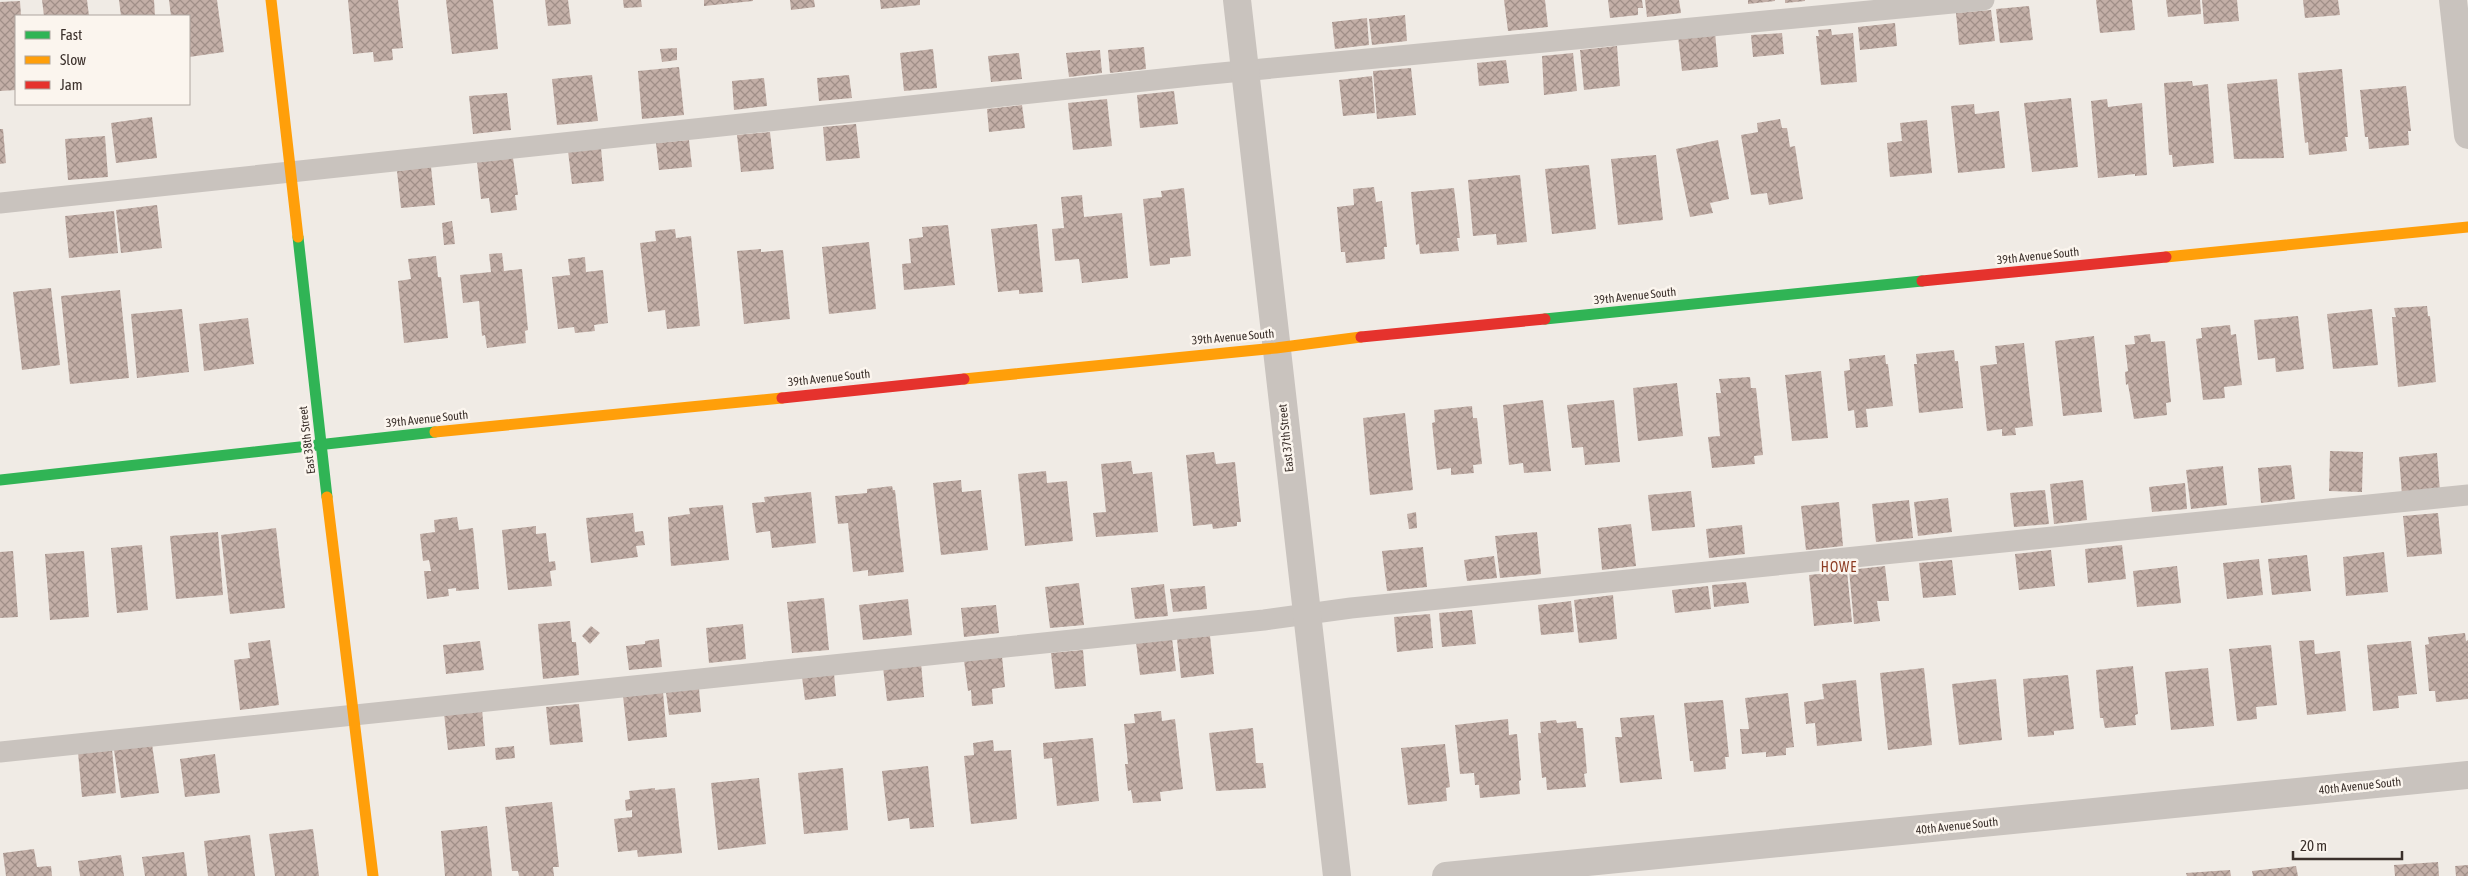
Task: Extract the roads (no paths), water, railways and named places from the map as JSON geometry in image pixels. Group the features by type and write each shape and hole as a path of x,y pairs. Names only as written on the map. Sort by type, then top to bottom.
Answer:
{"street":[{"name":"East 38th Street","path":"271,0 373,876"},
{"name":"East 37th Street","path":"1237,0 1305,614 1337,876"},
{"path":"2453,0 2468,134"},
{"name":"39th Avenue South","path":"0,480 322,445 1276,348 1310,342 2468,227"},
{"name":"40th Avenue South","path":"1446,876 2468,775"}],"lane":[{"path":"0,203 1246,71 1984,0"},
{"path":"0,752 1305,614 2468,495"}],"district":[{"name":"HOWE","path":"1839,567"}]}
